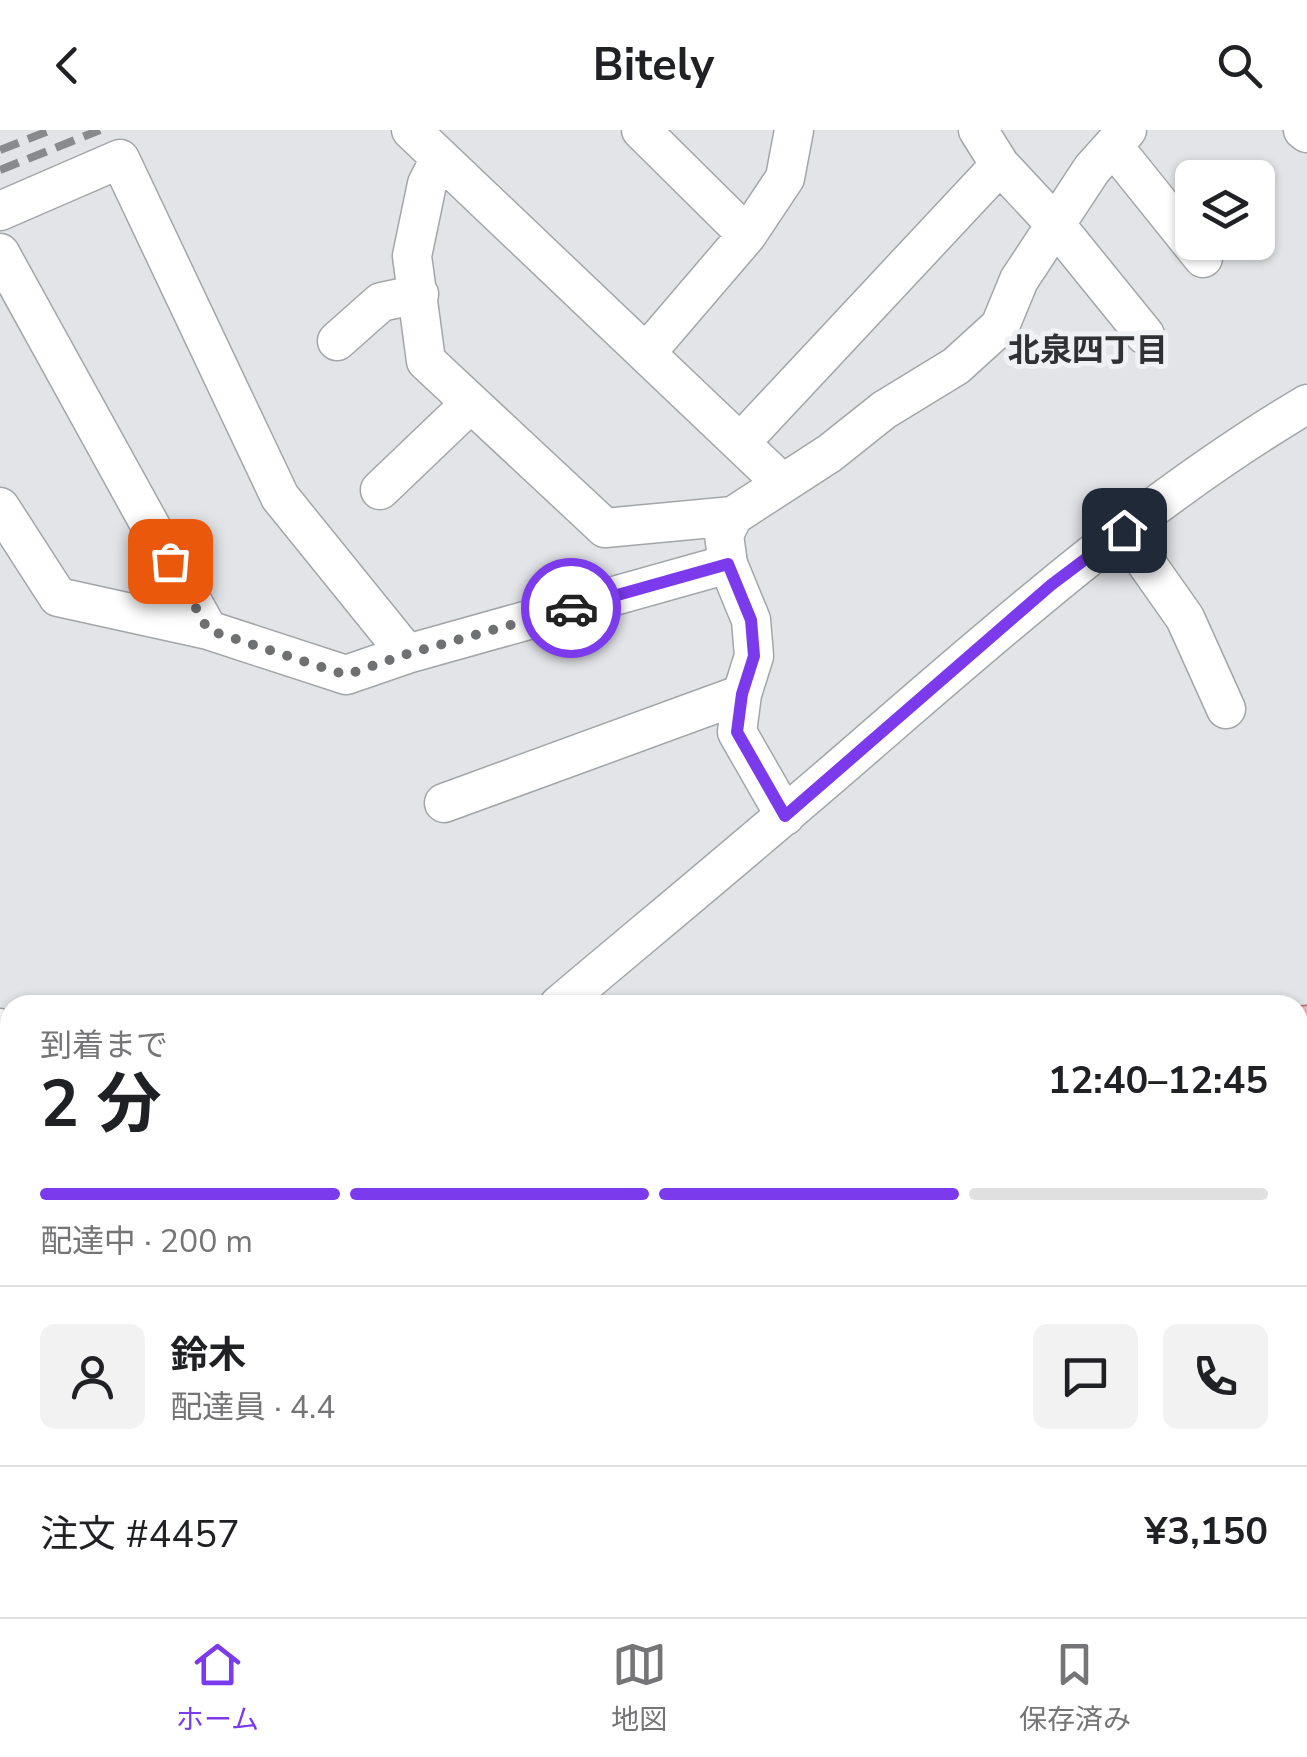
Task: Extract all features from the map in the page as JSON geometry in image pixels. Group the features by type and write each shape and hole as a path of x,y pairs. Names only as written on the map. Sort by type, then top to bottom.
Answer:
{"street":[{"path":"411,130 781,482"},
{"path":"641,130 747,235"},
{"path":"646,353 747,235 785,178 794,130"},
{"path":"785,816 737,732 742,694 754,656 751,620 728,564 724,535 733,516 830,453 884,410 956,366 1000,326 1019,280 1092,169 1120,138 1175,218"},
{"path":"740,443 990,141 1145,336"},
{"path":"0,211 120,158 280,497 407,654"},
{"path":"440,158 427,184 412,256 426,361 605,528 733,516"},
{"path":"0,252 208,630"},
{"path":"337,341 381,302 419,294"},
{"path":"380,490 471,403"},
{"path":"571,995 1051,585 1183,486 1307,404"},
{"path":"0,507 58,597 208,630 346,675 407,654 728,564"},
{"path":"1124,530 1185,618 1226,709"},
{"path":"444,803 742,694"}],"railway":[{"path":"0,150 51,130"},
{"path":"0,170 100,130"}],"way so far":[{"path":"170,561 208,630 346,675 571,608"}],"district":[{"name":"北泉四丁目","path":"1088,350"}],"route":[{"path":"571,608 728,564 751,620 754,656 742,694 737,732 785,816 1051,585 1124,530"}]}
